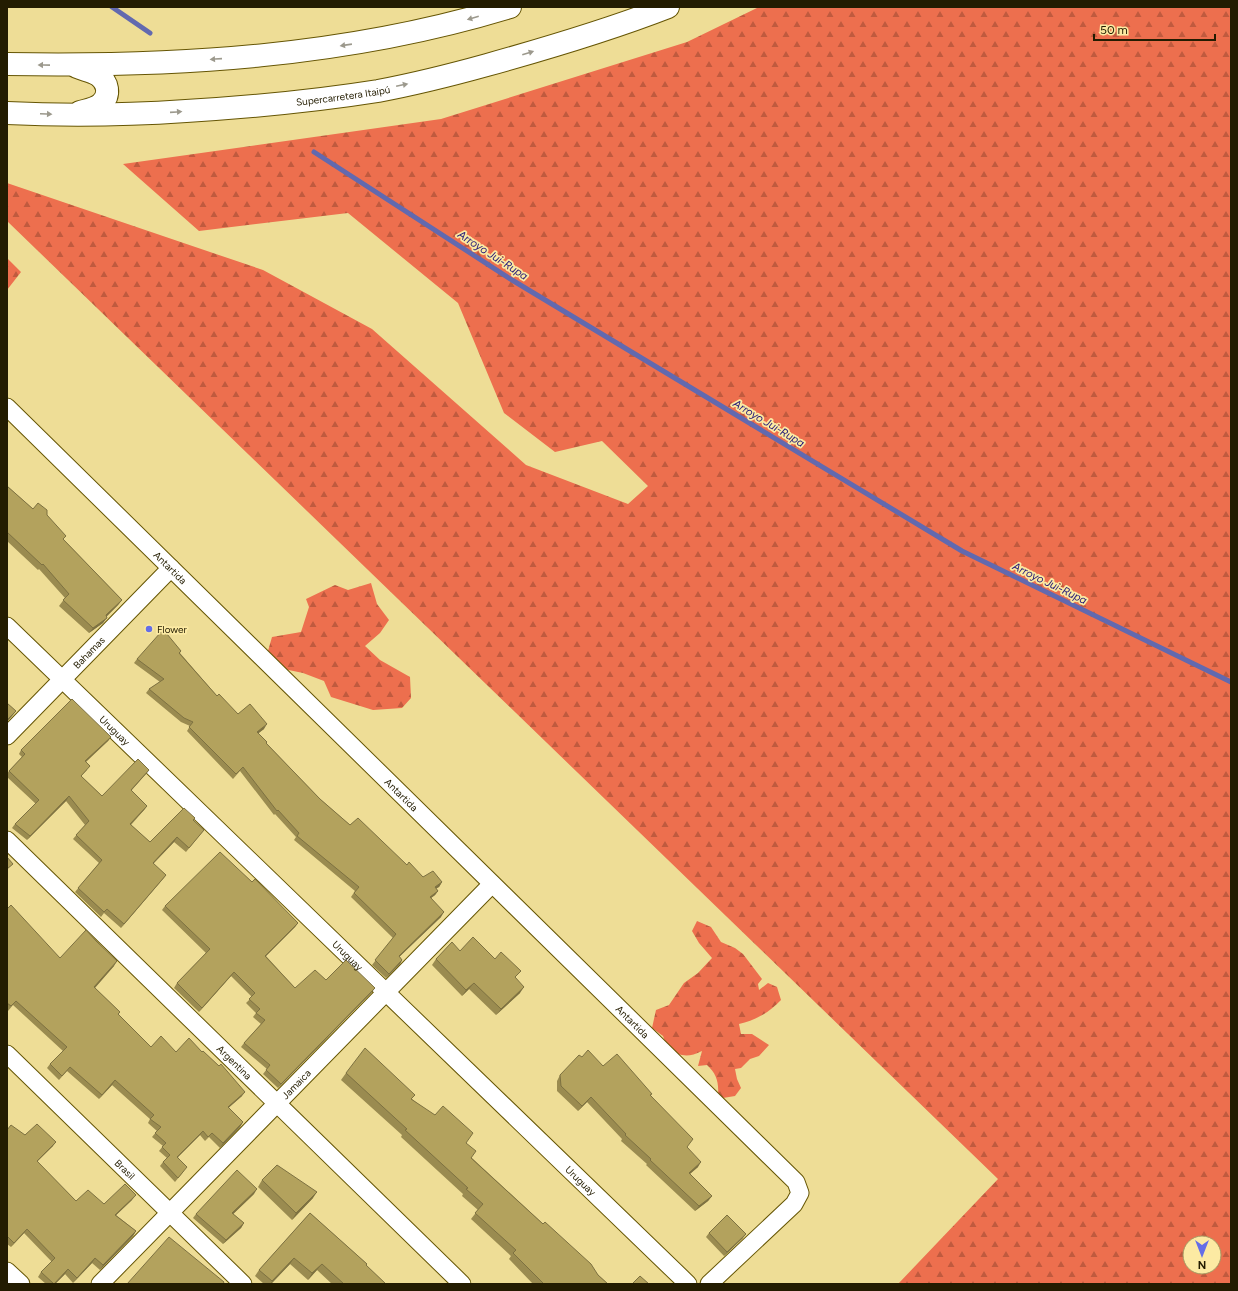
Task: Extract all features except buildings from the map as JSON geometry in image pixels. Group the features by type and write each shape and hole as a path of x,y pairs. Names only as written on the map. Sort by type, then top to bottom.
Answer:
{"street":[{"path":"7,64 70,65 169,63 294,52 356,44 417,32 471,19 510,7"},
{"name":"Supercarretera Itaipú","path":"7,113 70,115 154,113 233,108 310,100 380,90 450,75 521,56 668,7"},
{"path":"70,65 96,74 104,80 108,87 102,104 93,109 70,115"},
{"name":"Antartida","path":"7,407 796,1182 800,1193 794,1204 709,1284"},
{"name":"Bahamas","path":"7,736 171,568"},
{"name":"Uruguay","path":"7,626 688,1284"},
{"name":"Argentina","path":"7,840 462,1284"},
{"name":"Jamaica","path":"100,1284 492,884"},
{"name":"Brasil","path":"7,1054 243,1284"},
{"path":"7,1271 21,1284"}],"green space":[{"path":"759,7 1231,7 1231,1284 898,1284 998,1179 7,221 7,183 263,270 372,329 526,465 628,504 648,486 602,441 555,452 504,413 458,303 348,213 199,231 123,164 441,119 687,42"},
{"path":"7,258 21,272 7,290"},
{"path":"371,583 377,604 389,620 380,633 365,646 380,660 410,677 411,698 402,708 373,710 331,697 324,681 303,673 279,668 266,658 272,637 301,632 309,607 306,599 335,585 348,590"},
{"path":"697,921 711,927 721,942 735,948 743,954 762,979 758,984 759,990 768,983 777,987 781,1000 762,1015 739,1024 741,1034 752,1034 769,1045 759,1056 750,1059 741,1068 735,1069 741,1088 735,1096 723,1098 718,1094 718,1086 713,1071 707,1065 698,1066 702,1051 693,1055 685,1055 677,1054 668,1050 663,1036 652,1028 656,1010 669,1005 684,983 698,973 712,958 699,943 692,931"}],"waterway":[{"name":"Arroyo Jui-Rupa","path":"112,7 150,33"},
{"name":"Arroyo Jui-Rupa","path":"314,152 512,280 962,551 1231,682"}],"place":[{"name":"Flower","path":"149,629"}]}
